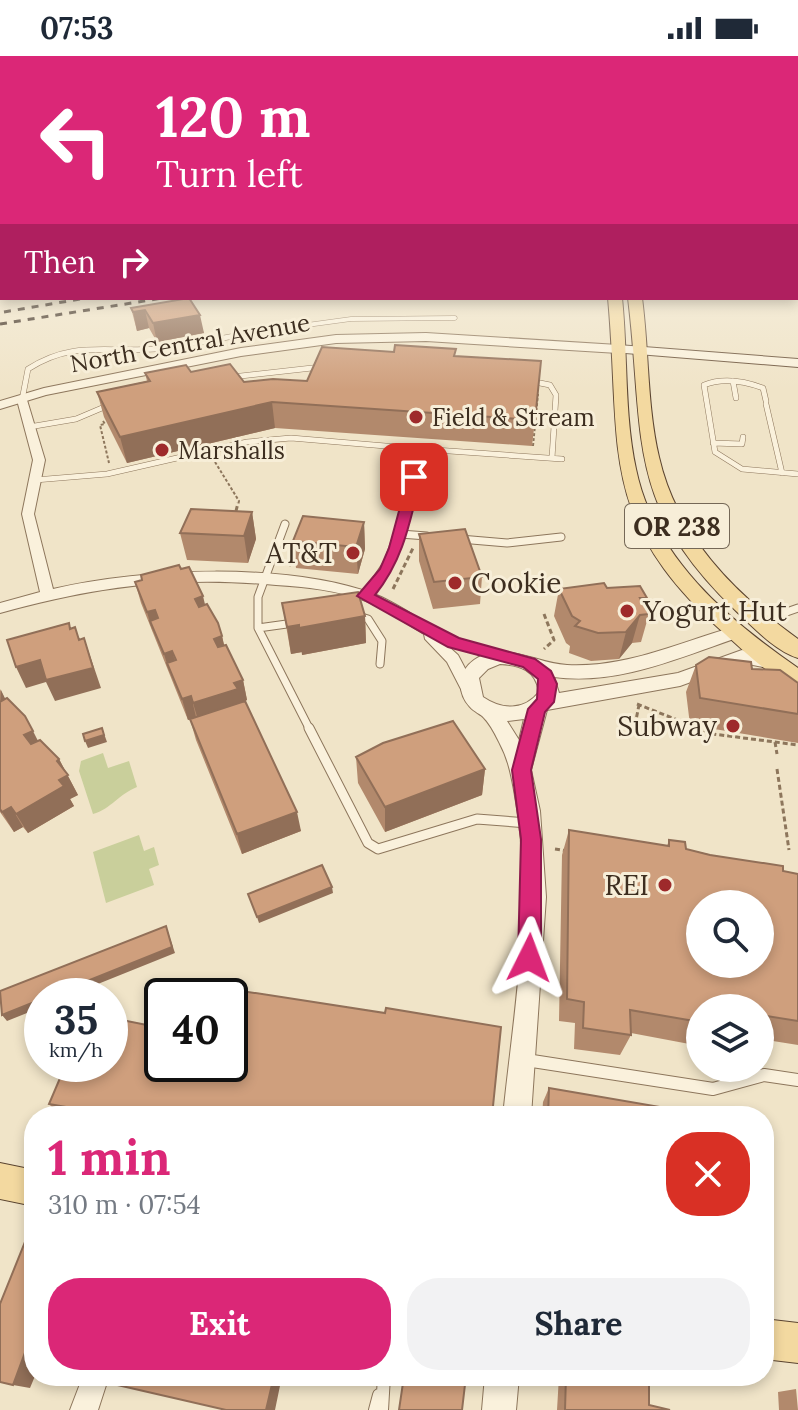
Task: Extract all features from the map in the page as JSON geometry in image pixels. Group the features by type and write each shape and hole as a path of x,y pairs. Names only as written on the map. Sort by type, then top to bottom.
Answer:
{"main road":[{"name":"OR 238","path":"615,300 626,458 638,509 669,561 737,632"},
{"name":"OR 238","path":"635,300 650,454 661,494 686,542 747,609 798,650"},
{"name":"North Central Avenue","path":"618,353 798,363"},
{"name":"North Central Avenue","path":"640,354 798,370"},
{"path":"737,632 760,637 798,679"},
{"path":"0,1181 24,1186"},
{"path":"774,1340 798,1343"}],"street":[{"name":"North Central Avenue","path":"0,405 136,373 297,343 408,337 618,353"},
{"name":"North Central Avenue","path":"22,400 43,400 271,354 339,345 418,343 618,353"},
{"path":"22,400 39,460 28,514 47,594"},
{"path":"0,608 92,584 165,576 266,579 365,596 407,616 424,629 453,659 469,691 490,711 521,770 529,823 532,931 518,1106"},
{"path":"424,629 467,647 509,658"},
{"path":"469,691 474,669 489,660 540,658 589,673 629,668 737,632"},
{"path":"490,711 514,715 541,706 680,679 742,656 787,665"},
{"path":"521,770 549,684 540,658"},
{"path":"84,1410 92,1386"},
{"path":"499,1410 501,1386"}],"lane":[{"path":"22,400 28,369 46,357 68,349 98,346 149,349 292,326 399,316 455,318"},
{"path":"292,326 297,343"},
{"path":"230,377 335,366"},
{"path":"519,379 550,385 556,395 552,458"},
{"path":"782,473 763,388 733,381 713,380 704,385 715,452 742,469 782,473 798,474"},
{"path":"733,381 736,398"},
{"path":"29,427 76,419 111,404"},
{"path":"713,443 742,444 743,437"},
{"path":"35,480 107,474 247,442 291,438 562,459"},
{"path":"365,596 387,570 400,534 421,449"},
{"path":"285,524 257,604 258,628 368,843 378,849 390,848 477,819 529,823"},
{"path":"400,534 436,537"},
{"path":"450,539 507,543 561,537"},
{"path":"747,609 778,615 798,608"},
{"path":"338,617 353,615 368,619 382,641 380,664"},
{"path":"258,628 309,621"},
{"path":"521,1059 713,1089 764,1075 798,1080"},
{"path":"375,1410 381,1386"},
{"path":"382,1410 383,1386"}],"path":[{"path":"208,451 239,501 233,520"},
{"path":"289,567 297,539"},
{"path":"540,658 554,640 544,614"},
{"path":"631,699 713,734 798,745"},
{"path":"635,725 639,705"},
{"path":"775,742 777,754"},
{"path":"777,769 789,850"},
{"path":"555,849 570,852"}],"green space":[{"path":"103,753 108,768 129,761 137,787 93,814 79,771 81,761"},
{"path":"139,835 144,851 154,847 159,865 149,869 154,885 106,903 93,852"}],"building":[{"path":"190,300 200,315 153,323 145,310 133,312 131,308"},
{"path":"395,345 456,349 454,356 541,361 535,420 272,402 120,437 97,392 150,381 145,373 186,365 191,372 230,364 244,382 273,379 307,381 322,347 394,352"},
{"path":"191,509 252,512 244,536 180,533"},
{"path":"303,516 364,522 356,547 293,541"},
{"path":"465,529 482,577 434,582 419,534"},
{"path":"179,565 181,569 189,567 203,596 195,599 199,607 207,604 218,623 222,636 214,639 218,647 226,645 243,680 234,683 238,689 193,703 191,696 182,699 167,663 176,660 172,651 164,654 150,621 158,618 155,610 147,612 135,582 142,580 141,575"},
{"path":"604,583 607,588 640,586 647,598 640,598 649,614 640,615 626,632 598,633 575,626 580,621 572,616 559,589"},
{"path":"358,592 365,616 299,628 299,625 287,627 282,603"},
{"path":"69,623 70,629 75,627 79,640 84,638 93,668 46,680 40,660 16,667 7,640"},
{"path":"709,657 751,662 752,669 780,670 798,683 798,714 700,698 696,665"},
{"path":"7,698 25,716 33,731 24,735 31,744 40,740 59,759 57,761 68,775 59,780 64,786 16,814 11,807 2,812 0,809 0,702"},
{"path":"245,701 297,812 237,834 190,719"},
{"path":"453,721 485,769 385,807 356,757 383,743"},
{"path":"102,728 104,735 85,741 83,734"},
{"path":"569,830 669,846 669,840 685,842 686,849 783,866 783,871 798,874 798,1021 774,1017 774,994 686,994 686,1020 630,1010 631,1035 583,1028 584,1002 567,999"},
{"path":"322,865 332,887 257,917 248,894"},
{"path":"166,926 172,947 95,978 33,978"},
{"path":"24,982 24,1006 2,1015 0,991"},
{"path":"248,992 385,1013 386,1008 501,1027 493,1106 49,1104 58,1082 128,1082 128,1021 144,1024 144,1082 248,1082"},
{"path":"549,1088 654,1106 548,1106"},
{"path":"24,1244 24,1355 13,1385 0,1382 0,1304"},
{"path":"122,1386 272,1386 266,1410 226,1410"},
{"path":"403,1386 465,1386 462,1410 399,1410"},
{"path":"566,1386 649,1386 649,1405 670,1410 565,1410"}],"railway":[{"path":"4,312 74,300"},
{"path":"0,324 150,300"}],"place":[{"name":"Field & Stream","path":"416,417"},
{"name":"Marshalls","path":"162,450"},
{"name":"AT&T","path":"353,553"},
{"name":"Cookie","path":"455,583"},
{"name":"Yogurt Hut","path":"627,611"},
{"name":"Subway","path":"733,726"},
{"name":"REI","path":"665,885"}],"route":[{"path":"414,477 396,548 387,570 365,596 454,643 529,663 545,676 549,684 545,702 537,709 521,770 531,839 532,931 529,958"}]}
